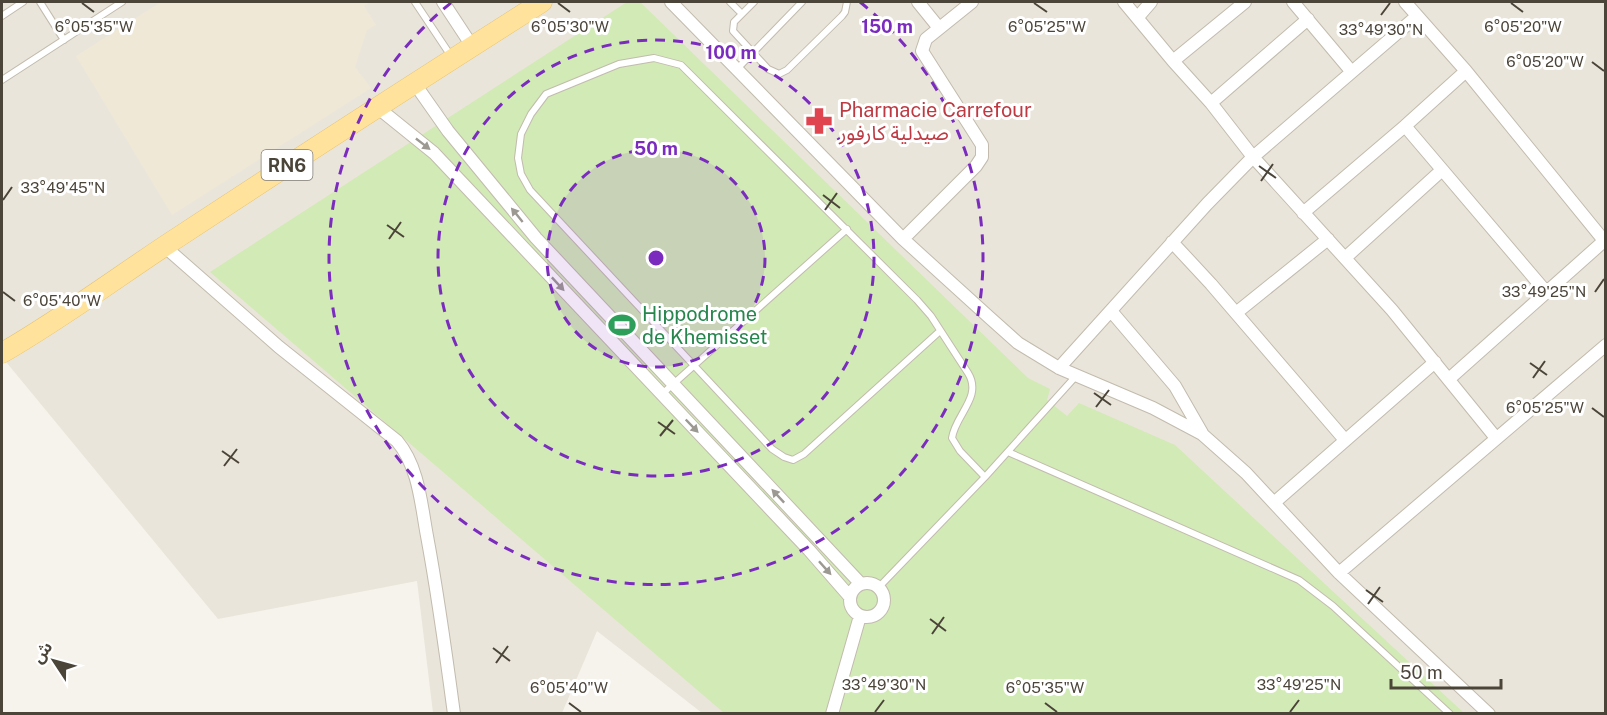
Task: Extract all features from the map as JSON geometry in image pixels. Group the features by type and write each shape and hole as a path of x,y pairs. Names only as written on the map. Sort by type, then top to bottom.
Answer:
{"main road":[{"name":"RN6","path":"2,353 35,334 164,246 452,58 542,2"}],"street":[{"path":"443,2 472,46"},
{"path":"670,2 903,239 1018,343 1059,368 1153,408 1202,434 1275,502 1339,573 1489,714"},
{"path":"918,2 939,28"},
{"path":"903,239 976,166 982,157 982,145 922,51 926,39 972,2"},
{"path":"1124,2 1211,103 1253,157 1435,362 1496,438"},
{"path":"1138,17 1151,2"},
{"path":"1173,61 1245,2"},
{"path":"1293,2 1351,71"},
{"path":"1405,2 1466,70 1605,242 1449,379"},
{"path":"1059,368 1172,242 1253,157 1417,16"},
{"path":"1211,103 1308,19"},
{"path":"1303,213 1405,126 1466,70"},
{"path":"415,84 448,131 536,238 861,584"},
{"path":"377,107 434,153 809,550 850,597"},
{"path":"1405,126 1546,293"},
{"path":"1345,258 1442,170"},
{"path":"1236,313 1328,239"},
{"path":"1172,242 1345,440"},
{"path":"164,246 279,347 397,441 408,454 417,485 440,604 454,714"},
{"path":"1111,311 1175,386 1202,434"},
{"path":"1339,573 1605,345"},
{"path":"1275,502 1435,362"},
{"path":"861,584 870,584 878,588 884,600 881,609 874,615 860,616 852,608 850,597 852,591 861,584"},
{"path":"832,714 860,616"}],"lane":[{"path":"2,16 23,2"},
{"path":"40,2 64,40"},
{"path":"2,80 122,2"},
{"path":"415,2 452,58"},
{"path":"730,2 742,14"},
{"path":"754,2 734,22 733,31 771,72 783,72 842,16 847,2"},
{"path":"736,69 802,2"},
{"path":"940,331 804,454 793,460 784,457 772,449 530,190 521,174 521,134 531,114 546,94 619,63 654,58 681,65 918,300 940,331 973,383 972,393 952,438 960,451 985,477"},
{"path":"662,395 847,229"},
{"path":"878,588 985,477 1076,375"},
{"path":"1008,452 1299,580 1333,606 1450,714"}],"shaded area":[{"path":"2,2 1605,2 1605,713 702,713 597,631 562,713 433,713 417,581 218,619 2,357"},
{"path":"161,2 370,2 364,6 376,25 367,30 355,67 371,88 172,215 76,56"}],"green space":[{"name":"Hippodrome de Khemisset","path":"627,2 640,2 1028,378 1050,389 1047,400 1067,416 1079,403 1175,445 1464,713 724,713 210,272"}],"place":[{"name":"Pharmacie Carrefour صيدلية كارفور","path":"819,121"},
{"name":"Hippodrome de Khemisset","path":"622,325"}]}
